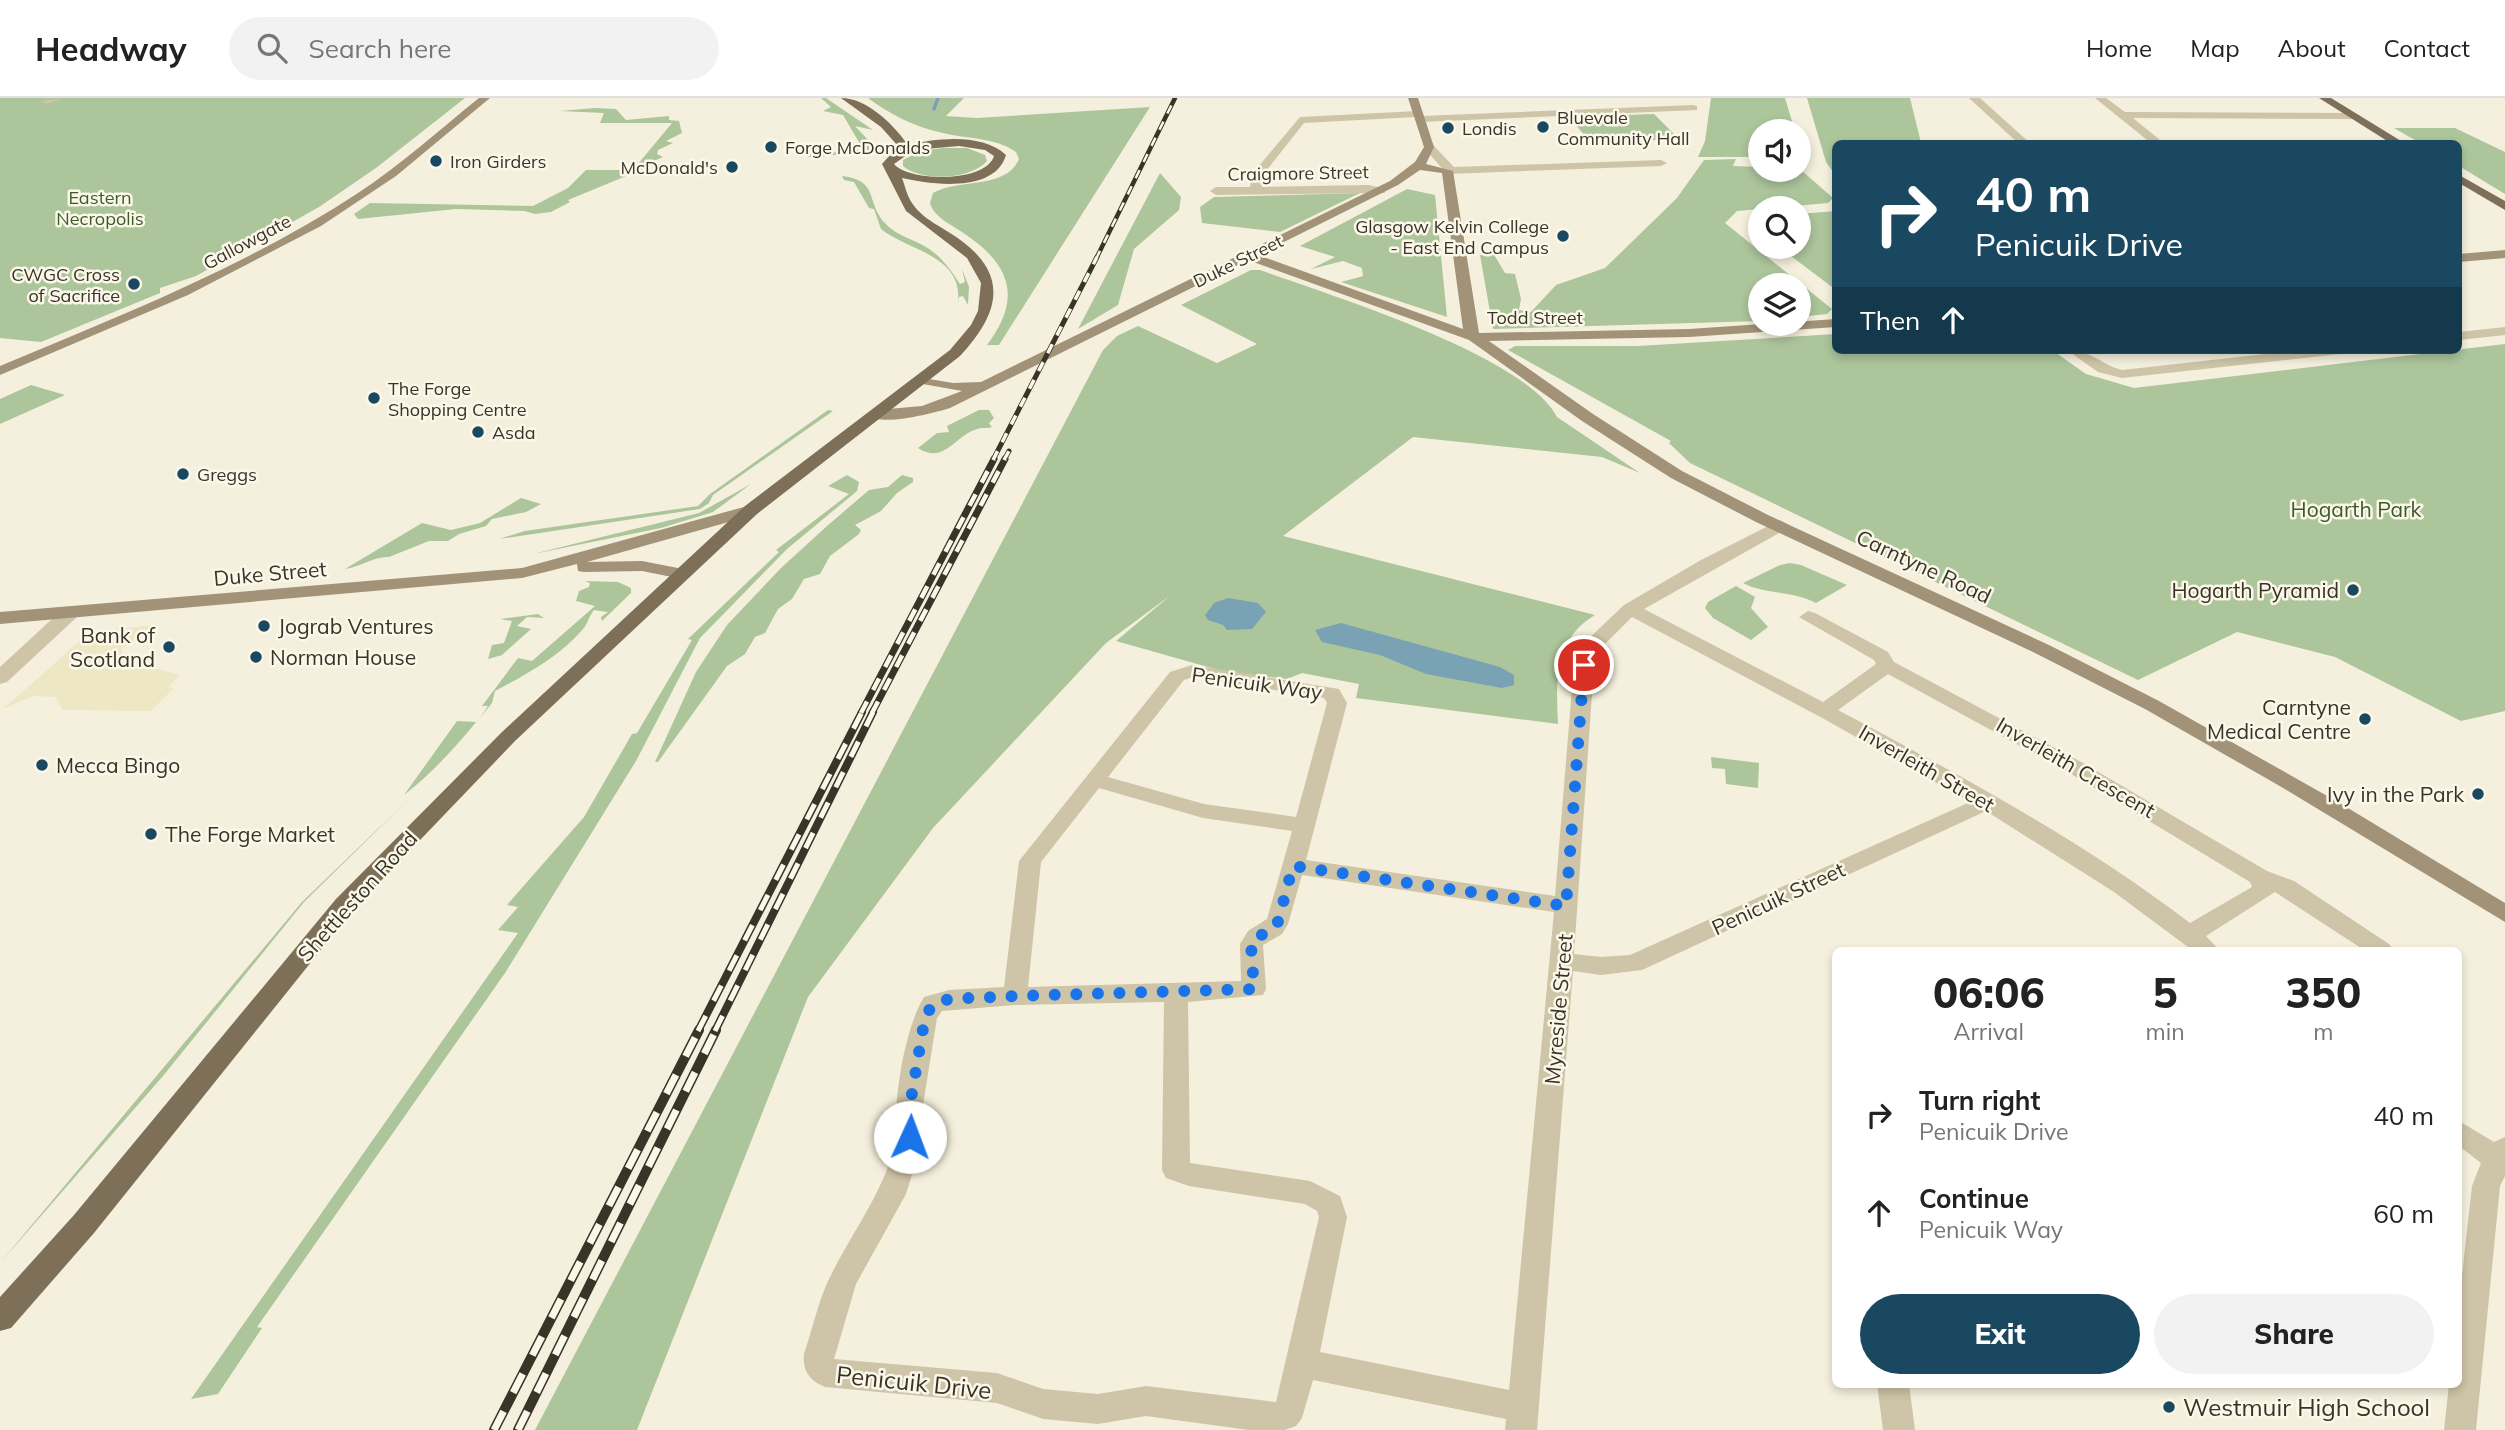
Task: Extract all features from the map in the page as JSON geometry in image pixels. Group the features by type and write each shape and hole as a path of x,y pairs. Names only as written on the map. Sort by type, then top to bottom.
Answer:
{"main road":[{"path":"846,98 881,121 902,143 900,152"},
{"path":"2324,98 2394,140"},
{"path":"881,121 921,135 988,147 1000,155 998,165 981,174 934,184 921,196 919,217"},
{"path":"877,415 955,353 983,320 989,295 987,280 976,260 919,217 905,201 894,172 888,164 900,152 926,145 958,143"},
{"path":"894,172 913,178 952,180"},
{"path":"2462,180 2503,204"},
{"name":"Duke Street","path":"751,510 877,415"},
{"name":"Shettleston Road","path":"0,1318 84,1224 351,898 509,736 751,510"}],"street":[{"path":"46,101 59,98"},
{"name":"Gallowgate","path":"0,371 187,293 273,250 380,183 485,98"},
{"path":"1413,98 1429,146 1449,168 1447,172 1469,327 1474,337"},
{"path":"1569,98 1577,113"},
{"path":"1256,191 1257,175 1298,127 1300,120 1693,108 1686,98"},
{"path":"1974,98 2021,140"},
{"path":"2100,98 2156,140"},
{"path":"2123,115 2355,116"},
{"name":"Duke Street","path":"877,415 931,409 968,393 1381,191 1418,166 1429,146"},
{"path":"1418,166 1447,172 1661,163"},
{"name":"Craigmore Street","path":"1216,191 1381,191"},
{"path":"2462,258 2505,254"},
{"name":"Todd Street","path":"1248,256 1431,324 1474,337 1689,333 1832,323"},
{"path":"2462,336 2505,331"},
{"name":"Carntyne Road","path":"1474,337 1642,454 1707,491 1982,618 2152,705 2390,841 2505,914"},
{"path":"2080,354 2103,369 2122,374 2306,354"},
{"path":"2204,354 2220,364"},
{"name":"Duke Street","path":"922,380 953,387 988,383"},
{"name":"Duke Street","path":"909,390 943,398 968,393"},
{"name":"Duke Street","path":"543,569 751,510"},
{"name":"Myreside Street","path":"1522,1419 1562,961 1584,665 1593,646 1631,609 1780,526"},
{"name":"Duke Street","path":"0,618 543,569 629,565 682,574"},
{"name":"Inverleith Street","path":"1631,609 1824,710 1988,802 2074,855 2203,947"},
{"path":"0,678 71,612"},
{"name":"Inverleith Crescent","path":"1808,617 1881,656 1887,666 1989,718 2120,791 2259,877 2286,887 2376,947"},
{"path":"1824,710 1887,666"},
{"name":"Penicuik Way","path":"1015,996 1030,861 1181,673 1192,671 1332,693 1337,703 1277,925 1269,932 1256,937 1251,945 1254,989 1176,993"},
{"path":"1095,780 1203,811 1303,825"},
{"name":"Penicuik Street","path":"1562,961 1601,966 1633,964 1988,802"},
{"path":"1293,866 1566,906"},
{"path":"2189,935 2265,890 2259,877"},
{"name":"Penicuik Drive","path":"1176,993 1176,1170 1189,1175 1310,1193 1331,1204 1333,1217 1302,1363 1291,1408 1285,1415 1269,1419 1208,1407 1146,1401 1098,1409 1042,1405 998,1388 825,1373 818,1364 843,1280 892,1194 910,1137 909,1111 929,1009 933,1004 949,999 1015,996 1176,993"},
{"path":"2460,1430 2486,1186 2502,1157 2462,1134"},
{"path":"1302,1363 1522,1419"},
{"path":"1894,1388 1899,1430"}],"green space":[{"name":"Eastern Necropolis","path":"0,98 465,98 376,168 319,207 196,276 160,288 160,293 41,342 0,338"},
{"path":"821,98 826,98 873,130 855,126 870,142 869,150 813,158 806,156 806,152 812,155 863,149 843,115 823,111 831,107"},
{"path":"868,98 964,98 946,116 977,118 1150,107 999,345 987,345 1005,311 1008,296 1006,282 991,256 939,216 930,203 933,193 943,189 1003,175 1013,169 1019,159 1016,152 990,141 952,135 913,124"},
{"path":"1711,98 1785,98 1791,119 1748,119 1748,157 1698,157 1705,141"},
{"path":"1807,98 1910,98 1920,140 1832,140 1832,170 1826,162"},
{"path":"616,109 626,120 669,116 669,120 679,121 682,133 666,141 673,143 658,150 657,154 663,157 645,165 648,167 568,200 570,202 551,212 535,214 525,211 456,209 358,219 354,214 370,203 533,206 568,188 586,170 633,170 672,123 600,123 604,113 560,111"},
{"path":"1654,114 1679,139 1591,143 1569,117"},
{"path":"2394,128 2455,128 2505,152 2505,194 2462,168 2462,140 2415,140"},
{"path":"967,148 985,155 987,161 970,172 946,177 921,175 903,166 903,160 920,151"},
{"path":"1736,159 1733,166 1748,167 1748,182 1811,182 1811,179 1832,199 1828,203 1811,204 1811,196 1748,196 1748,210 1737,211 1725,223 1748,241 1748,259 1770,259 1787,273 1748,273 1748,321 1493,329 1480,255 1493,253 1505,273 1515,274 1521,299 1519,310 1531,312 1556,285 1605,268 1677,198 1704,160"},
{"path":"1160,173 1181,197 1179,210 1134,249 1118,305 1078,329"},
{"path":"842,176 862,182 885,223 895,232 936,255 948,266 960,284 965,282 962,269 969,287 968,305 963,296 959,297 958,302 957,286 952,274 943,264 881,229 874,209 869,208 854,182 844,180"},
{"path":"1407,189 1435,195 1447,317 1341,282 1363,276 1362,268 1343,261 1311,269 1335,257 1300,246"},
{"path":"1360,193 1280,232 1202,223 1200,207 1214,197"},
{"path":"1832,211 1832,287 1795,259 1811,259 1811,213"},
{"path":"1251,270 1260,270 1377,312 1468,350 1507,372 1538,394 1557,417 1640,473 1602,457 1413,437 1283,536 1595,615 1572,636 1560,663 1558,724 1356,698 1359,684 1302,673 1287,679 1222,671 1116,641 1171,595 1106,643 933,828 808,997 637,1430 535,1430 1103,350 1117,336 1138,326 1217,363 1257,344 1181,305"},
{"path":"1811,292 1832,309 1827,314 1811,316"},
{"name":"Hogarth Park","path":"1832,334 1832,354 2058,354 2086,374 2134,388 2421,354 2462,354 2462,349 2505,344 2505,711 2461,721 2335,657 2237,632 2138,680 1690,463 1669,443 1671,441 1508,350 1515,346 1638,346"},
{"path":"31,385 65,395 0,424 0,399"},
{"path":"828,410 833,411 713,495 709,503 700,509 499,539 525,531 698,506 710,494"},
{"path":"979,410 989,410 994,418 989,423 992,427 979,428 949,448 935,453 918,448 937,433 949,432 947,426"},
{"path":"847,475 859,482 857,491 787,549 700,638 636,761 505,973 257,1327 262,1328 218,1394 191,1399 518,933 498,930 518,907 507,905 584,817 632,734 637,733 692,640 688,639 779,552 776,550 849,494 828,486"},
{"path":"902,475 913,478 913,482 897,493 881,511 855,525 861,530 859,534 830,556 820,574 804,579 792,599 778,609 765,633 755,637 745,654 727,666 658,762 655,762 696,672 727,625 781,568 869,490 888,487"},
{"path":"751,484 713,512 661,528 533,554 699,513"},
{"path":"521,498 541,504 526,512 492,519 486,526 459,534 448,541 429,541 389,557 345,569 422,523 451,530 480,523"},
{"path":"1790,563 1847,585 1816,603 1743,583"},
{"path":"585,581 618,582 631,588 631,593 602,621 601,617 608,612 594,610 583,629 564,648 495,691 492,703 480,718 488,706 482,706 518,658 532,661 595,606 576,601 579,591 589,587 590,583"},
{"path":"1736,586 1755,597 1751,608 1768,627 1751,640 1713,618 1705,608 1708,602"},
{"path":"538,614 544,618 527,617 517,626 531,629 502,655 488,659 492,645 504,643 512,621 500,619"},
{"path":"457,721 476,722 442,760 404,795"},
{"path":"1711,757 1759,763 1758,788 1726,784 1725,769 1712,768"},
{"path":"410,798 304,902 163,1076 0,1263 302,902"}],"shaded area":[{"path":"157,625 121,649 124,660 180,675 168,687 174,688 151,711 62,710 56,697 33,696 3,709 91,631"}],"water":[{"path":"1228,598 1258,603 1266,612 1252,629 1227,630 1223,625 1208,620 1205,615 1214,603"},
{"path":"1341,623 1500,667 1514,675 1514,685 1502,688 1426,674 1380,655 1322,642 1315,630"}],"waterway":[{"path":"934,109 938,98"}],"railway":[{"path":"1097,258 1175,98"},
{"path":"993,460 1097,258"},
{"path":"1004,460 1009,451"},
{"path":"861,713 994,459"},
{"path":"872,713 1005,459"},
{"path":"698,1031 862,712"},
{"path":"715,1031 873,712"},
{"path":"494,1430 699,1030"},
{"path":"518,1430 716,1030"}],"place":[{"name":"Bluevale Community Hall","path":"1543,127"},
{"name":"Londis","path":"1448,128"},
{"name":"Forge McDonalds","path":"771,147"},
{"name":"Iron Girders","path":"436,161"},
{"name":"McDonald's","path":"732,167"},
{"name":"Glasgow Kelvin College - East End Campus","path":"1563,236"},
{"name":"CWGC Cross of Sacrifice","path":"134,284"},
{"name":"The Forge Shopping Centre","path":"374,398"},
{"name":"Asda","path":"478,432"},
{"name":"Greggs","path":"183,474"},
{"name":"Hogarth Pyramid","path":"2353,590"},
{"name":"Jograb Ventures","path":"264,626"},
{"name":"Bank of Scotland","path":"169,647"},
{"name":"Norman House","path":"256,657"},
{"name":"Carntyne Medical Centre","path":"2365,719"},
{"name":"Mecca Bingo","path":"42,765"},
{"name":"Ivy in the Park","path":"2478,794"},
{"name":"The Forge Market","path":"151,834"},
{"name":"Westmuir High School","path":"2169,1407"}],"route":[{"path":"910,1137 909,1111 925,1017 933,1004 949,999 1254,989 1251,945 1256,937 1269,932 1277,925 1293,866 1566,906 1584,665"}]}
